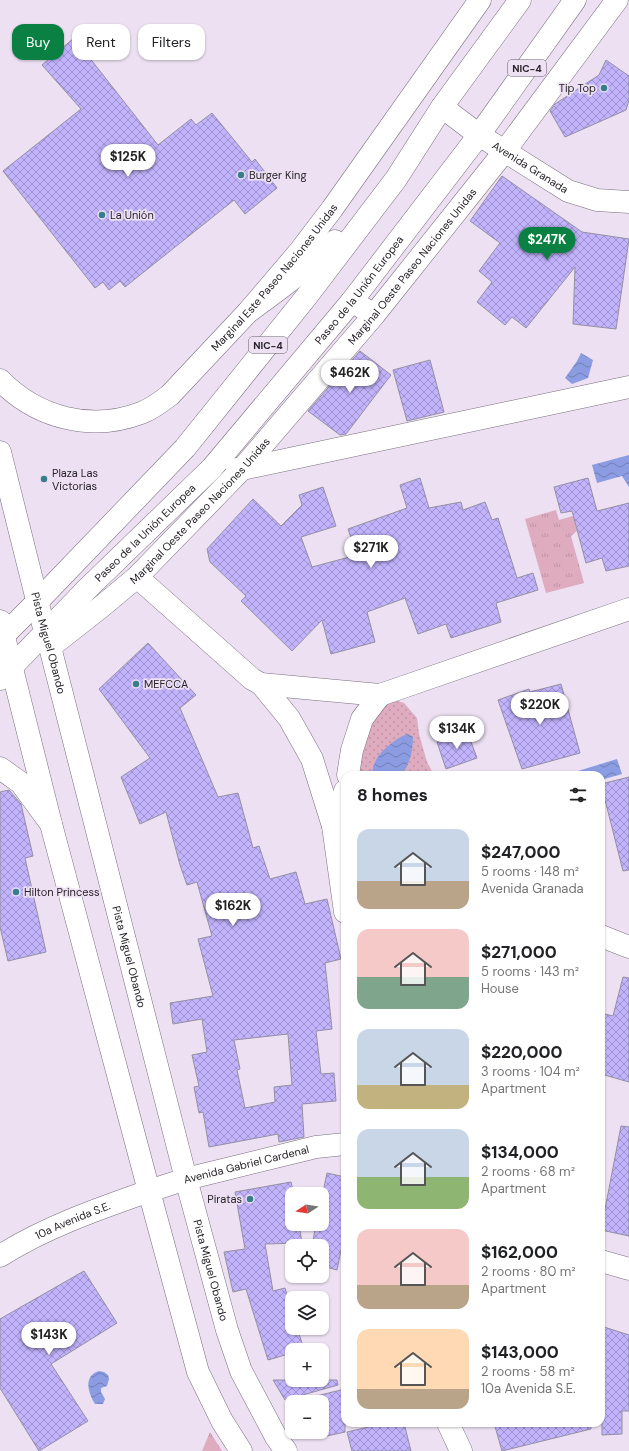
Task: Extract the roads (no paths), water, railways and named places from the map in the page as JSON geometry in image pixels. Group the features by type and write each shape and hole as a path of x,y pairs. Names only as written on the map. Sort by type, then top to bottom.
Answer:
{"main road":[{"name":"Marginal Este Paseo Naciones Unidas","path":"0,380 26,401 53,415 86,422 101,422 141,413 170,395 248,312 284,271 332,209 480,0"},
{"name":"NIC-4","path":"1,632 37,602 185,448 308,296 396,179 442,107 520,0"},
{"name":"Paseo de la Unión Europea","path":"6,673 47,639 212,468 352,301 479,135 575,0"},
{"name":"Marginal Oeste Paseo Naciones Unidas","path":"47,639 101,607 137,577 242,469 374,315 504,152 617,0"},
{"name":"Avenida Granada","path":"442,107 504,152 568,191 597,200 629,202"},
{"path":"248,312 321,256 396,179"},
{"path":"352,301 374,315"},
{"path":"212,468 242,469 629,387"},
{"name":"Pista Miguel Obando","path":"0,452 37,602 186,1179 227,1330 241,1371 276,1437 286,1451"},
{"path":"137,577 252,679 261,684 289,718 312,759 333,826 341,883"},
{"path":"261,684 380,695 628,612"},
{"path":"1,632 6,673 51,824 148,1191 198,1372 222,1421 241,1451"},
{"path":"349,771 352,750 362,719 380,695"},
{"path":"0,768 21,783 51,824"},
{"path":"333,826 341,803"},
{"path":"605,938 629,947"},
{"name":"Avenida Gabriel Cardenal","path":"148,1191 186,1179 316,1147 341,1144"},
{"name":"10a Avenida S.E.","path":"0,1256 56,1227 99,1208 148,1191"},
{"path":"605,1262 629,1269"},
{"path":"450,1427 461,1451"}],"water":[{"path":"581,353 593,360 588,378 572,384 565,378"},
{"path":"629,455 629,487 622,476 597,483 592,465"},
{"path":"408,734 413,737 409,761 404,771 372,771 380,754 404,735"},
{"path":"617,759 622,774 605,779 605,771 578,771"},
{"path":"99,1371 108,1375 109,1379 107,1386 101,1388 101,1392 105,1399 103,1404 95,1404 90,1395 88,1385 94,1373"}],"place":[{"name":"Tip Top","path":"604,88"},
{"name":"Burger King","path":"241,175"},
{"name":"La Unión","path":"102,215"},
{"name":"Plaza Las Victorias","path":"44,479"},
{"name":"MEFCCA","path":"136,684"},
{"name":"Hilton Princess","path":"16,892"},
{"name":"Piratas","path":"250,1199"}]}
